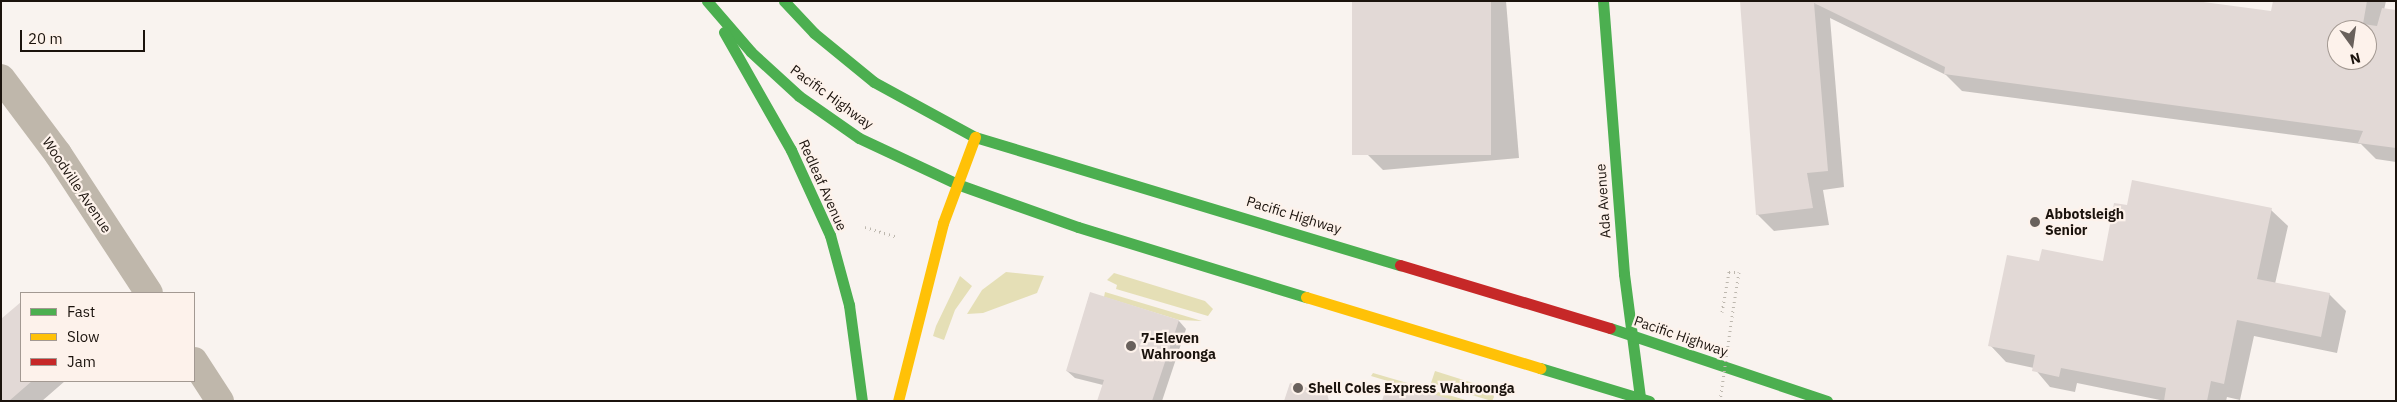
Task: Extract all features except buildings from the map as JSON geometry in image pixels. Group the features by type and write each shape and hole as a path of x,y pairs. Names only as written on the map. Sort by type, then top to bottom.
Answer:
{"main road":[{"name":"Pacific Highway","path":"706,1 751,52 799,96 860,138 957,184 1078,227 1643,400"},
{"name":"Redleaf Avenue","path":"706,1 765,100 827,228 849,305 862,401"},
{"name":"Pacific Highway","path":"784,1 814,33 874,82 976,136 1632,335 1827,401"},
{"name":"Ada Avenue","path":"1602,1 1632,335 1643,400"},
{"path":"898,401 943,223 976,136"}],"street":[{"name":"Woodville Avenue","path":"1,78 58,154 148,292"},
{"path":"195,363 220,401"}],"path":[{"path":"857,225 898,237"},
{"path":"1720,401 1739,272 1729,272 1722,312"}],"shaded area":[{"path":"1006,272 1044,276 1037,293 983,313 967,314 982,290"},
{"path":"1114,273 1205,301 1213,309 1208,316 1116,289 1117,285 1107,280"},
{"path":"960,276 972,286 955,310 944,340 933,336"},
{"path":"1105,292 1202,321 1179,320 1104,297"},
{"path":"1435,371 1492,389 1494,397 1492,401 1431,383"},
{"path":"1373,373 1469,401 1454,401 1371,376"}],"traffic: fast":[{"path":"707,1 751,52 799,96 859,138 957,184 1078,227 1306,297"},
{"path":"784,1 814,33 874,82 975,137 1400,265"},
{"path":"1603,1 1624,274 1640,398"},
{"path":"724,32 791,150 830,235 849,305 862,401"},
{"path":"1610,328 1827,401"},
{"path":"1540,368 1649,401"}],"traffic: slow":[{"path":"898,401 943,223 975,137"},
{"path":"1306,297 1540,368"}],"traffic: jam":[{"path":"1400,265 1610,328"}],"place":[{"name":"Abbotsleigh Senior","path":"2035,222"},
{"name":"7-Eleven Wahroonga","path":"1131,346"},
{"name":"Shell Coles Express Wahroonga","path":"1298,388"}]}
